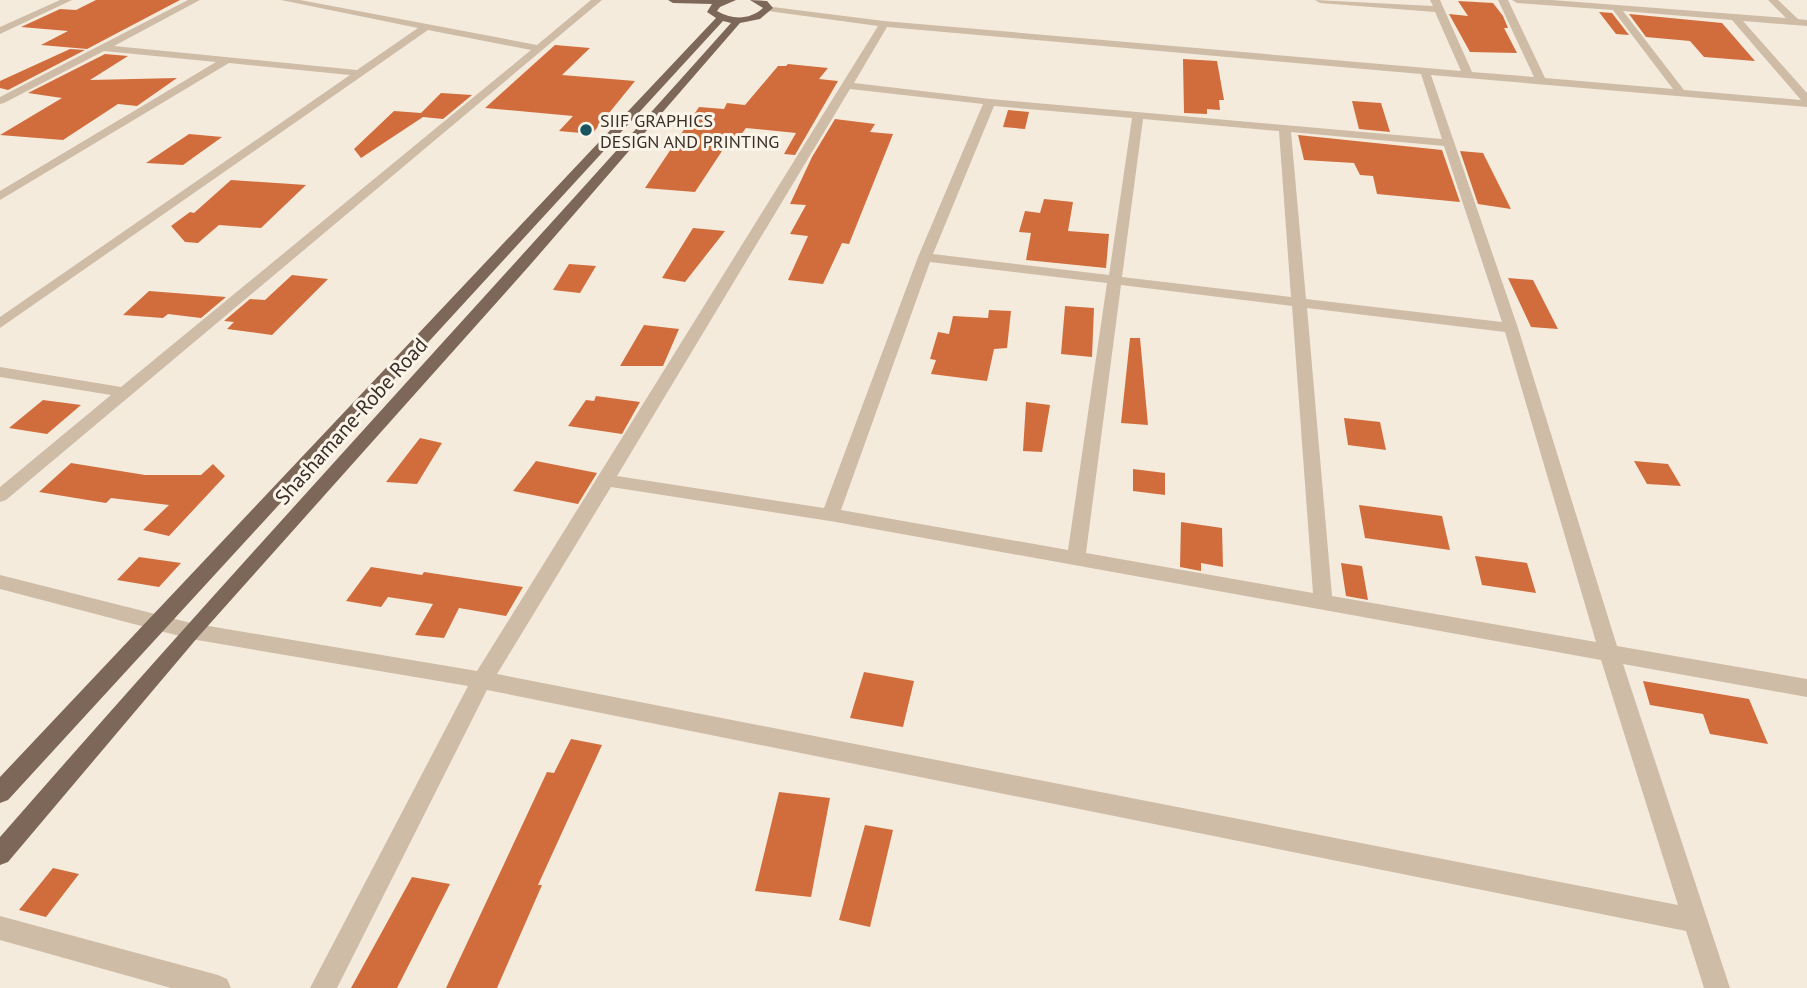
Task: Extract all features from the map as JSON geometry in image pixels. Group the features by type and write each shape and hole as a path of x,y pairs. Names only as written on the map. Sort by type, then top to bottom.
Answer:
{"main road":[{"path":"663,0 760,16 768,8 764,3 755,0"},
{"path":"673,0 725,10"},
{"name":"Shashamane-Robe Road","path":"0,793 157,622 417,347 725,10"},
{"name":"Shashamane-Robe Road","path":"0,854 191,631 525,262 725,10"}],"street":[{"path":"0,30 66,0"},
{"path":"0,101 195,0"},
{"path":"286,0 537,48"},
{"path":"0,496 597,0"},
{"path":"1320,0 1437,4 1468,75"},
{"path":"1503,0 1542,82"},
{"path":"1517,0 1807,23"},
{"path":"1658,0 1667,12"},
{"path":"1773,0 1795,22"},
{"path":"768,8 884,24 1542,82 1807,102"},
{"path":"1616,8 1681,93"},
{"path":"760,16 823,17"},
{"path":"1735,17 1807,102"},
{"path":"323,988 482,680 884,24"},
{"path":"0,324 426,27"},
{"path":"105,48 357,73"},
{"path":"0,196 228,60"},
{"path":"1425,71 1511,328 1610,655 1717,988"},
{"path":"846,85 990,102 1448,144"},
{"path":"830,515 925,257 990,102"},
{"path":"1076,558 1138,116"},
{"path":"1285,130 1323,601"},
{"path":"925,257 1298,305 1511,328"},
{"path":"0,372 127,393"},
{"path":"606,480 830,515 1807,688"},
{"path":"0,582 191,631 482,680 1696,921"},
{"path":"0,928 218,988"}],"building":[{"path":"96,0 180,0 87,49 41,45 68,31 21,27 60,9 76,10"},
{"path":"1458,1 1493,3 1503,16 1508,28 1504,28 1517,53 1470,52 1449,14 1468,16"},
{"path":"1599,12 1612,13 1629,35 1616,34"},
{"path":"1629,14 1722,23 1755,61 1704,57 1690,41 1646,37"},
{"path":"555,45 590,48 562,75 635,81 592,134 559,131 573,116 485,108"},
{"path":"70,49 85,50 8,90 0,88 0,81"},
{"path":"105,54 128,56 90,80 177,78 137,106 118,104 63,140 0,135 62,98 28,93"},
{"path":"1183,59 1217,61 1224,100 1219,100 1220,110 1207,109 1207,114 1184,113"},
{"path":"788,64 828,68 819,79 838,81 795,155 784,154 796,133 746,128 729,151 722,151 695,192 645,188 699,107 724,109 727,103 745,105 778,66"},
{"path":"441,93 472,95 443,119 423,117 361,158 354,149 394,111 421,113"},
{"path":"1352,101 1381,103 1390,132 1359,129"},
{"path":"1008,110 1029,112 1025,129 1003,127"},
{"path":"835,119 875,124 870,132 893,134 849,244 842,243 823,284 788,280 808,236 790,234 806,205 790,204 812,157"},
{"path":"189,134 222,137 183,165 146,163"},
{"path":"1298,135 1442,150 1460,202 1377,194 1373,176 1360,175 1354,163 1304,160"},
{"path":"1460,151 1483,153 1511,209 1478,204"},
{"path":"231,180 306,185 261,228 219,225 198,243 185,242 171,226 190,212 194,213"},
{"path":"1044,199 1073,202 1068,231 1109,234 1106,268 1026,260 1031,233 1019,232 1025,211 1040,213"},
{"path":"693,228 725,231 685,282 662,278"},
{"path":"569,264 596,266 580,293 553,290"},
{"path":"292,275 328,279 272,335 227,329 234,322 224,321 250,299 265,300"},
{"path":"1508,278 1533,280 1558,329 1531,327"},
{"path":"149,291 226,297 201,318 168,314 163,318 123,315"},
{"path":"1065,306 1094,308 1092,357 1061,354"},
{"path":"989,310 1011,311 1007,348 994,349 987,381 931,374 936,360 930,359 938,332 949,334 953,316 988,318"},
{"path":"644,325 679,329 663,366 620,366"},
{"path":"1130,338 1140,338 1148,425 1121,423"},
{"path":"596,396 640,402 622,434 568,426 586,400 594,401"},
{"path":"43,400 81,405 47,434 9,428"},
{"path":"1026,402 1050,405 1042,452 1023,451"},
{"path":"1344,418 1380,422 1386,450 1348,445"},
{"path":"420,438 442,443 417,484 386,482"},
{"path":"536,461 597,473 578,504 513,491"},
{"path":"1634,461 1668,464 1681,486 1647,484"},
{"path":"71,463 145,475 201,475 213,464 225,476 169,536 143,530 169,505 111,498 106,503 39,492"},
{"path":"1133,469 1165,473 1165,495 1133,491"},
{"path":"1359,505 1442,516 1450,550 1365,538"},
{"path":"1181,522 1222,528 1223,567 1201,563 1201,571 1180,567"},
{"path":"1475,556 1527,563 1536,593 1482,585"},
{"path":"139,557 181,563 159,587 117,580"},
{"path":"1341,563 1362,566 1368,600 1346,596"},
{"path":"371,567 523,587 506,616 459,608 444,638 415,635 433,604 388,597 381,607 346,601"},
{"path":"864,672 914,681 903,727 850,718"},
{"path":"1643,681 1749,699 1768,744 1710,734 1703,714 1650,705"},
{"path":"571,739 602,745 538,885 542,885 497,988 446,988 547,772 554,773"},
{"path":"779,792 830,798 811,897 755,891"},
{"path":"865,825 893,830 870,927 839,920"},
{"path":"53,868 79,874 46,917 19,910"},
{"path":"412,877 450,884 397,988 351,988"}],"place":[{"name":"SIIF GRAPHICS DESIGN AND PRINTING","path":"586,130"}]}
